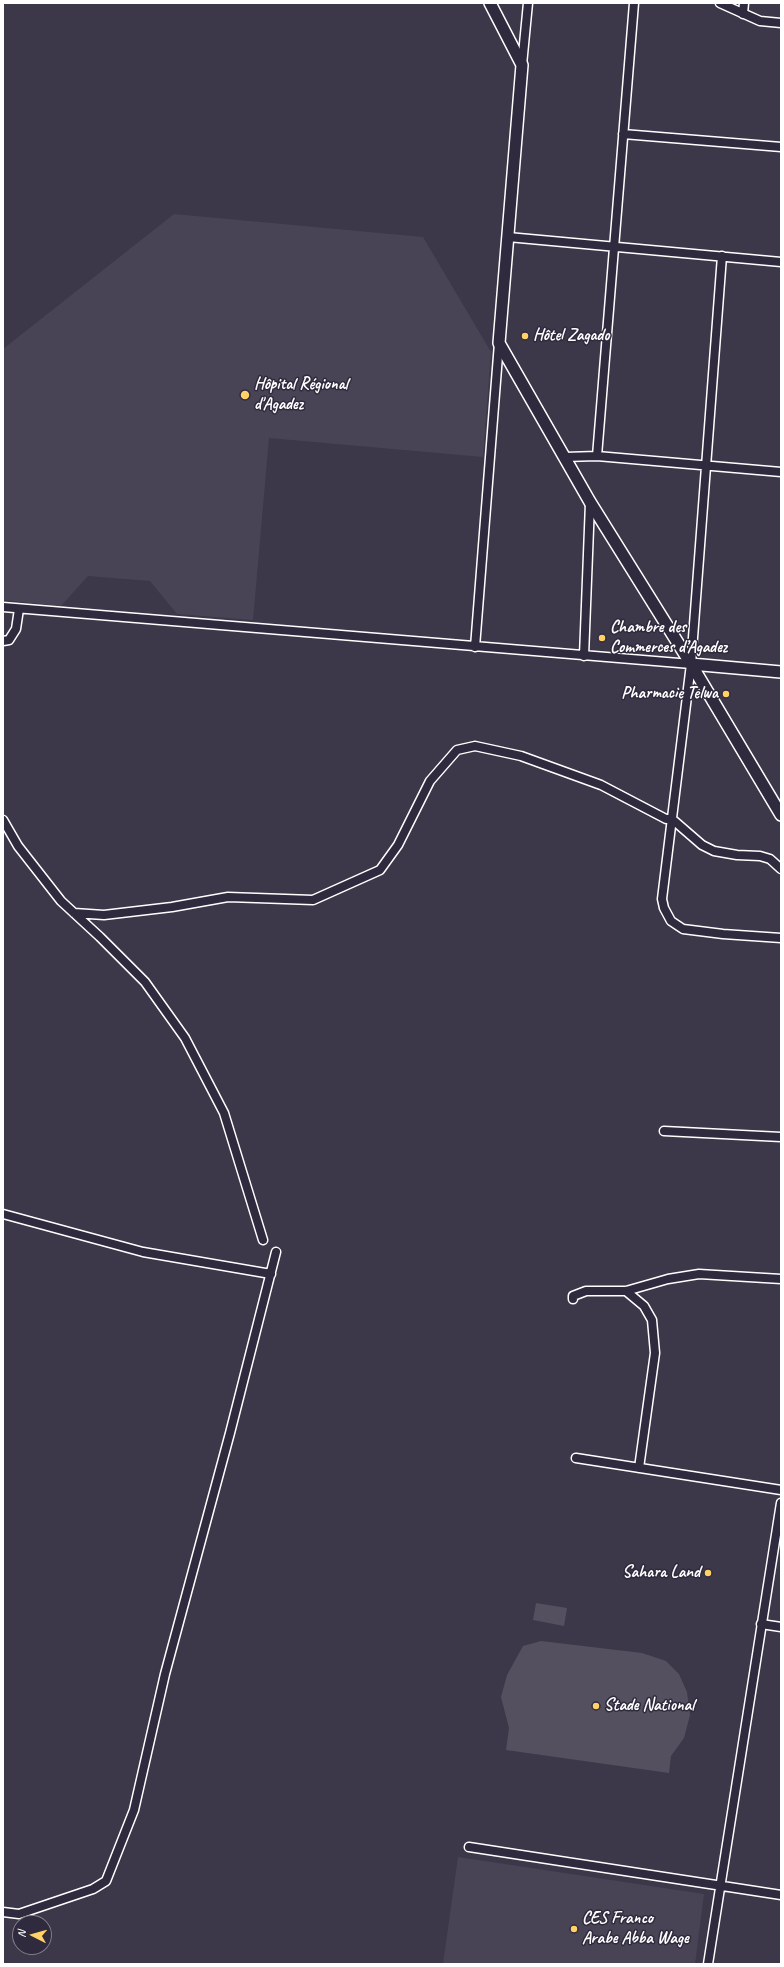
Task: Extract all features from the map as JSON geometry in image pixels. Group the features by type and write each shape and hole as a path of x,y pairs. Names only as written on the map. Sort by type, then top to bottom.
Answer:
{"main road":[{"path":"490,3 522,65 499,343 590,502 691,664 781,815"},
{"path":"691,664 781,672"}],"street":[{"path":"522,65 528,3"},
{"path":"597,456 634,3"},
{"path":"720,3 760,21 781,23"},
{"path":"743,14 744,3"},
{"path":"623,134 781,148"},
{"path":"508,237 781,262"},
{"path":"722,256 691,664 662,899 664,908 671,921 683,929 723,934 781,938"},
{"path":"476,647 499,343"},
{"path":"565,457 597,456 781,472"},
{"path":"584,656 590,502"},
{"path":"3,608 691,664"},
{"path":"3,642 9,640 16,629 20,609"},
{"path":"74,913 104,915 172,907 228,897 313,900 380,870 398,845 430,781 457,750 475,746 521,756 601,785 666,819 672,819 697,842 714,851 737,855 760,856 770,859 781,868"},
{"path":"3,820 18,846 61,901 145,982 185,1038 224,1113 263,1240"},
{"path":"664,1130 781,1137"},
{"path":"3,1214 143,1252 270,1274"},
{"path":"3,1912 19,1914 93,1889 106,1881 134,1810 164,1674 230,1433 276,1252"},
{"path":"573,1299 574,1296 586,1291 626,1291 668,1279 698,1274 781,1279"},
{"path":"626,1291 644,1306 652,1320 655,1353 639,1468"},
{"path":"576,1458 781,1490"},
{"path":"708,1964 781,1503"},
{"path":"761,1624 781,1627"},
{"path":"469,1847 781,1895"}],"shaded area":[{"name":"Hôpital Régional d'Agadez","path":"174,214 423,237 491,352 483,457 269,438 253,620 177,614 150,581 88,576 61,606 3,600 3,349"},
{"path":"536,1603 567,1608 564,1626 533,1620"},
{"name":"Stade National","path":"541,1641 642,1653 666,1661 679,1674 687,1692 690,1715 684,1738 671,1756 669,1773 506,1750 509,1728 501,1697 507,1675 523,1646"},
{"name":"CES Franco Arabe Abba Wage","path":"458,1857 704,1894 695,1964 443,1964"}],"place":[{"name":"Hôtel Zagado","path":"525,336"},
{"name":"Hôpital Régional d'Agadez","path":"245,395"},
{"name":"Chambre des Commerces d’Agadez","path":"602,638"},
{"name":"Pharmacie Telwa","path":"726,694"},
{"name":"Sahara Land","path":"708,1573"},
{"name":"Stade National","path":"596,1706"},
{"name":"CES Franco Arabe Abba Wage","path":"574,1929"}]}
